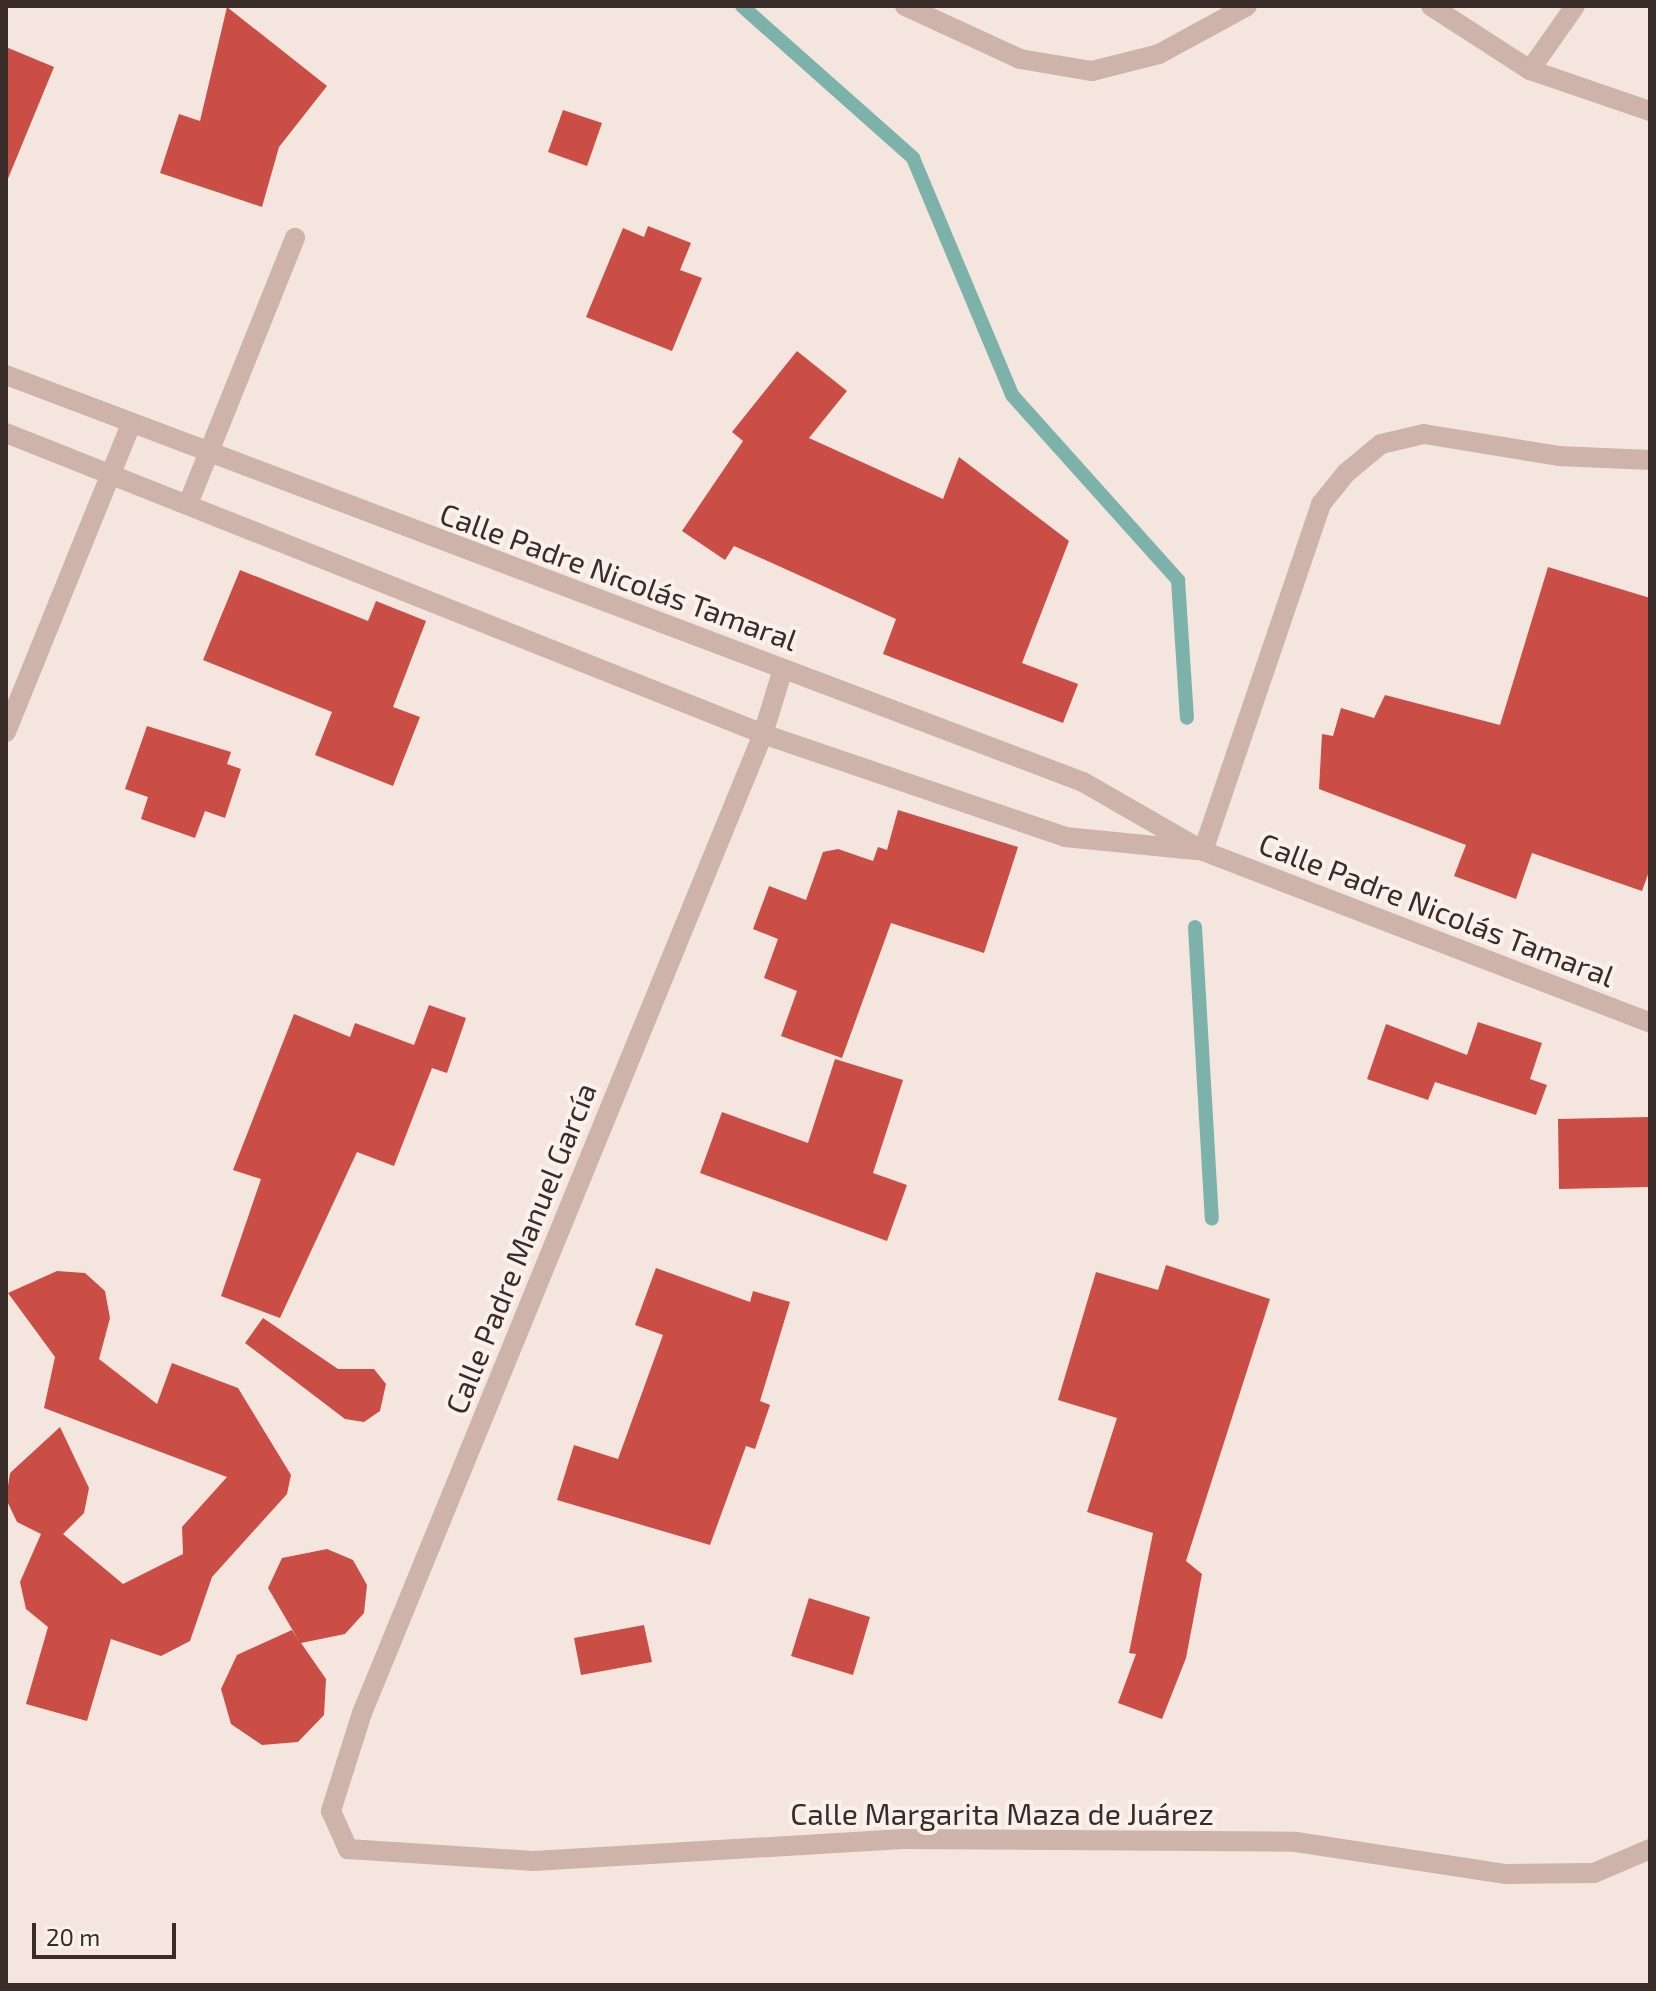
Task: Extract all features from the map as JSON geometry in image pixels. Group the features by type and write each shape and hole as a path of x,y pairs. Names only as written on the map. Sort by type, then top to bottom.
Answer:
{"street":[{"path":"905,6 1020,59 1092,71 1159,54 1247,6"},
{"path":"1431,6 1530,70 1650,111"},
{"path":"1530,70 1575,6"},
{"path":"188,504 205,455 295,238"},
{"name":"Calle Padre Nicolás Tamaral","path":"6,375 205,455 1083,782 1203,851 1650,1023"},
{"path":"6,732 130,426"},
{"name":"Calle Padre Nicolás Tamaral","path":"6,433 763,734 1065,837 1203,851"},
{"path":"1203,851 1321,504 1346,473 1381,444 1424,434 1558,456 1650,460"},
{"name":"Calle Padre Manuel García","path":"348,1849 331,1811 362,1713 763,734 783,669"},
{"name":"Calle Margarita Maza de Juárez","path":"348,1849 534,1861 903,1839 1296,1842 1505,1874 1594,1873 1650,1849"}],"building":[{"path":"227,7 327,86 279,147 262,207 160,173 179,114 200,121"},
{"path":"6,47 54,67 7,181 6,180"},
{"path":"563,110 602,123 587,166 548,152"},
{"path":"648,226 691,243 680,270 702,278 672,351 586,317 623,228 644,237"},
{"path":"797,351 847,391 809,438 943,499 959,457 1069,541 1022,663 1078,684 1063,723 883,654 896,619 734,546 725,560 682,531 743,441 732,432"},
{"path":"1548,567 1650,598 1650,869 1642,891 1532,853 1516,899 1454,876 1466,845 1319,789 1322,734 1333,736 1341,708 1374,718 1385,695 1500,725"},
{"path":"240,570 368,621 376,601 426,621 393,707 420,717 393,786 315,755 332,712 203,660"},
{"path":"147,726 231,752 227,764 241,769 225,818 205,811 195,838 141,819 148,797 125,789"},
{"path":"898,810 1018,847 984,953 891,923 842,1058 781,1036 797,991 764,978 778,939 753,929 769,886 806,900 823,852 838,849 873,861 878,847 887,850"},
{"path":"429,1005 466,1018 447,1073 432,1068 394,1166 357,1152 280,1318 221,1296 261,1179 233,1170 294,1014 350,1037 355,1023 414,1045"},
{"path":"1478,1022 1542,1043 1530,1079 1547,1085 1536,1115 1435,1082 1428,1100 1367,1079 1386,1024 1467,1055"},
{"path":"835,1059 903,1080 873,1173 907,1185 887,1241 700,1173 722,1112 808,1143"},
{"path":"1649,1117 1650,1187 1559,1189 1558,1119"},
{"path":"1166,1265 1270,1299 1186,1561 1202,1574 1186,1658 1162,1719 1118,1703 1136,1654 1129,1653 1153,1533 1087,1512 1117,1418 1058,1400 1096,1272 1158,1290"},
{"path":"656,1268 750,1302 753,1291 790,1302 760,1401 770,1405 755,1449 746,1446 710,1545 557,1500 574,1445 618,1459 663,1335 635,1325"},
{"path":"57,1271 85,1273 105,1291 110,1318 99,1359 157,1404 172,1363 238,1388 291,1475 287,1494 212,1577 190,1641 161,1656 111,1639 87,1721 26,1704 48,1627 26,1609 20,1582 41,1534 17,1522 6,1499 10,1473 60,1427 89,1488 84,1513 63,1534 123,1584 183,1554 182,1527 227,1477 44,1408 55,1357 8,1293"},
{"path":"263,1318 338,1369 374,1369 386,1384 380,1411 364,1422 345,1419 245,1343"},
{"path":"327,1549 353,1560 367,1585 364,1613 345,1634 301,1643 326,1679 324,1715 298,1742 262,1745 231,1724 221,1689 237,1655 292,1630 299,1641 268,1588 282,1558"},
{"path":"809,1598 870,1617 853,1675 791,1656"},
{"path":"644,1625 652,1662 581,1675 574,1638"}],"waterway":[{"path":"742,6 913,158 1012,395 1178,580 1187,718"},
{"path":"1195,927 1212,1219"}]}
